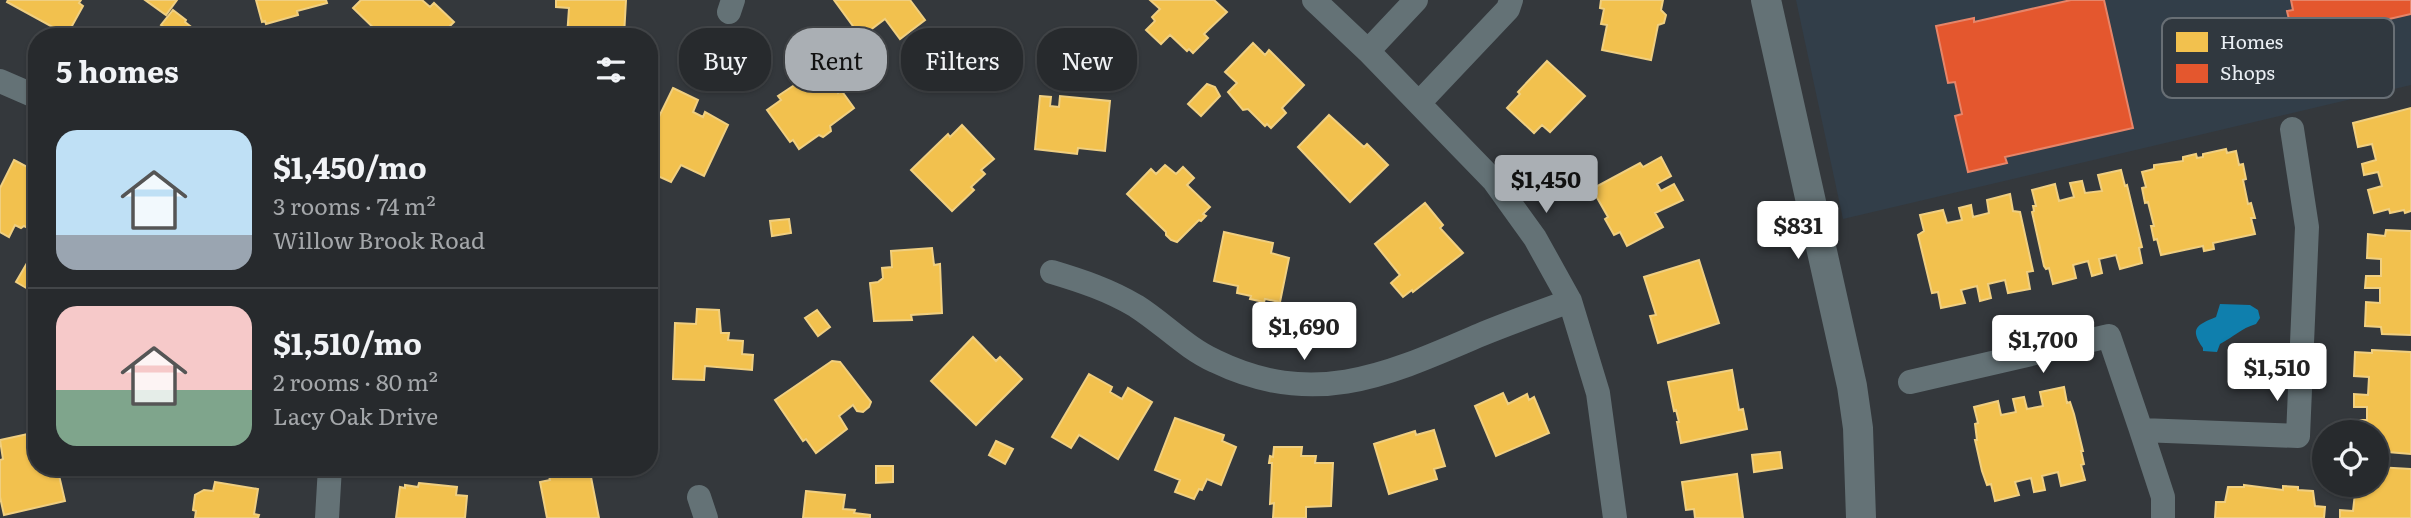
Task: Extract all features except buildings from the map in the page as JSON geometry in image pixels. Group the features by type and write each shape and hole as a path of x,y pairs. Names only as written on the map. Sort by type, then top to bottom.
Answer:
{"street":[{"path":"1314,0 1368,51 1494,181 1535,237 1570,300 1598,393 1615,518"},
{"path":"1368,51 1416,0"},
{"path":"1419,103 1508,9 1511,0"},
{"path":"1766,0 1852,386 1858,428 1861,518"},
{"path":"0,81 28,93"},
{"path":"2141,429 2298,436 2307,227 2292,129"},
{"path":"1052,272 1095,285 1136,306 1213,361 1262,379 1313,386 1363,380 1413,364 1570,300"},
{"path":"1910,382 2109,336 2163,497 2163,518"},
{"path":"327,518 329,476"}],"shaded area":[{"path":"1796,0 2411,0 2411,85 2394,89 2394,18 2162,18 2162,98 2356,98 1843,219"}],"water":[{"path":"2220,304 2250,305 2258,310 2260,318 2256,324 2220,344 2217,352 2203,351 2196,336 2197,328 2216,317"}]}
